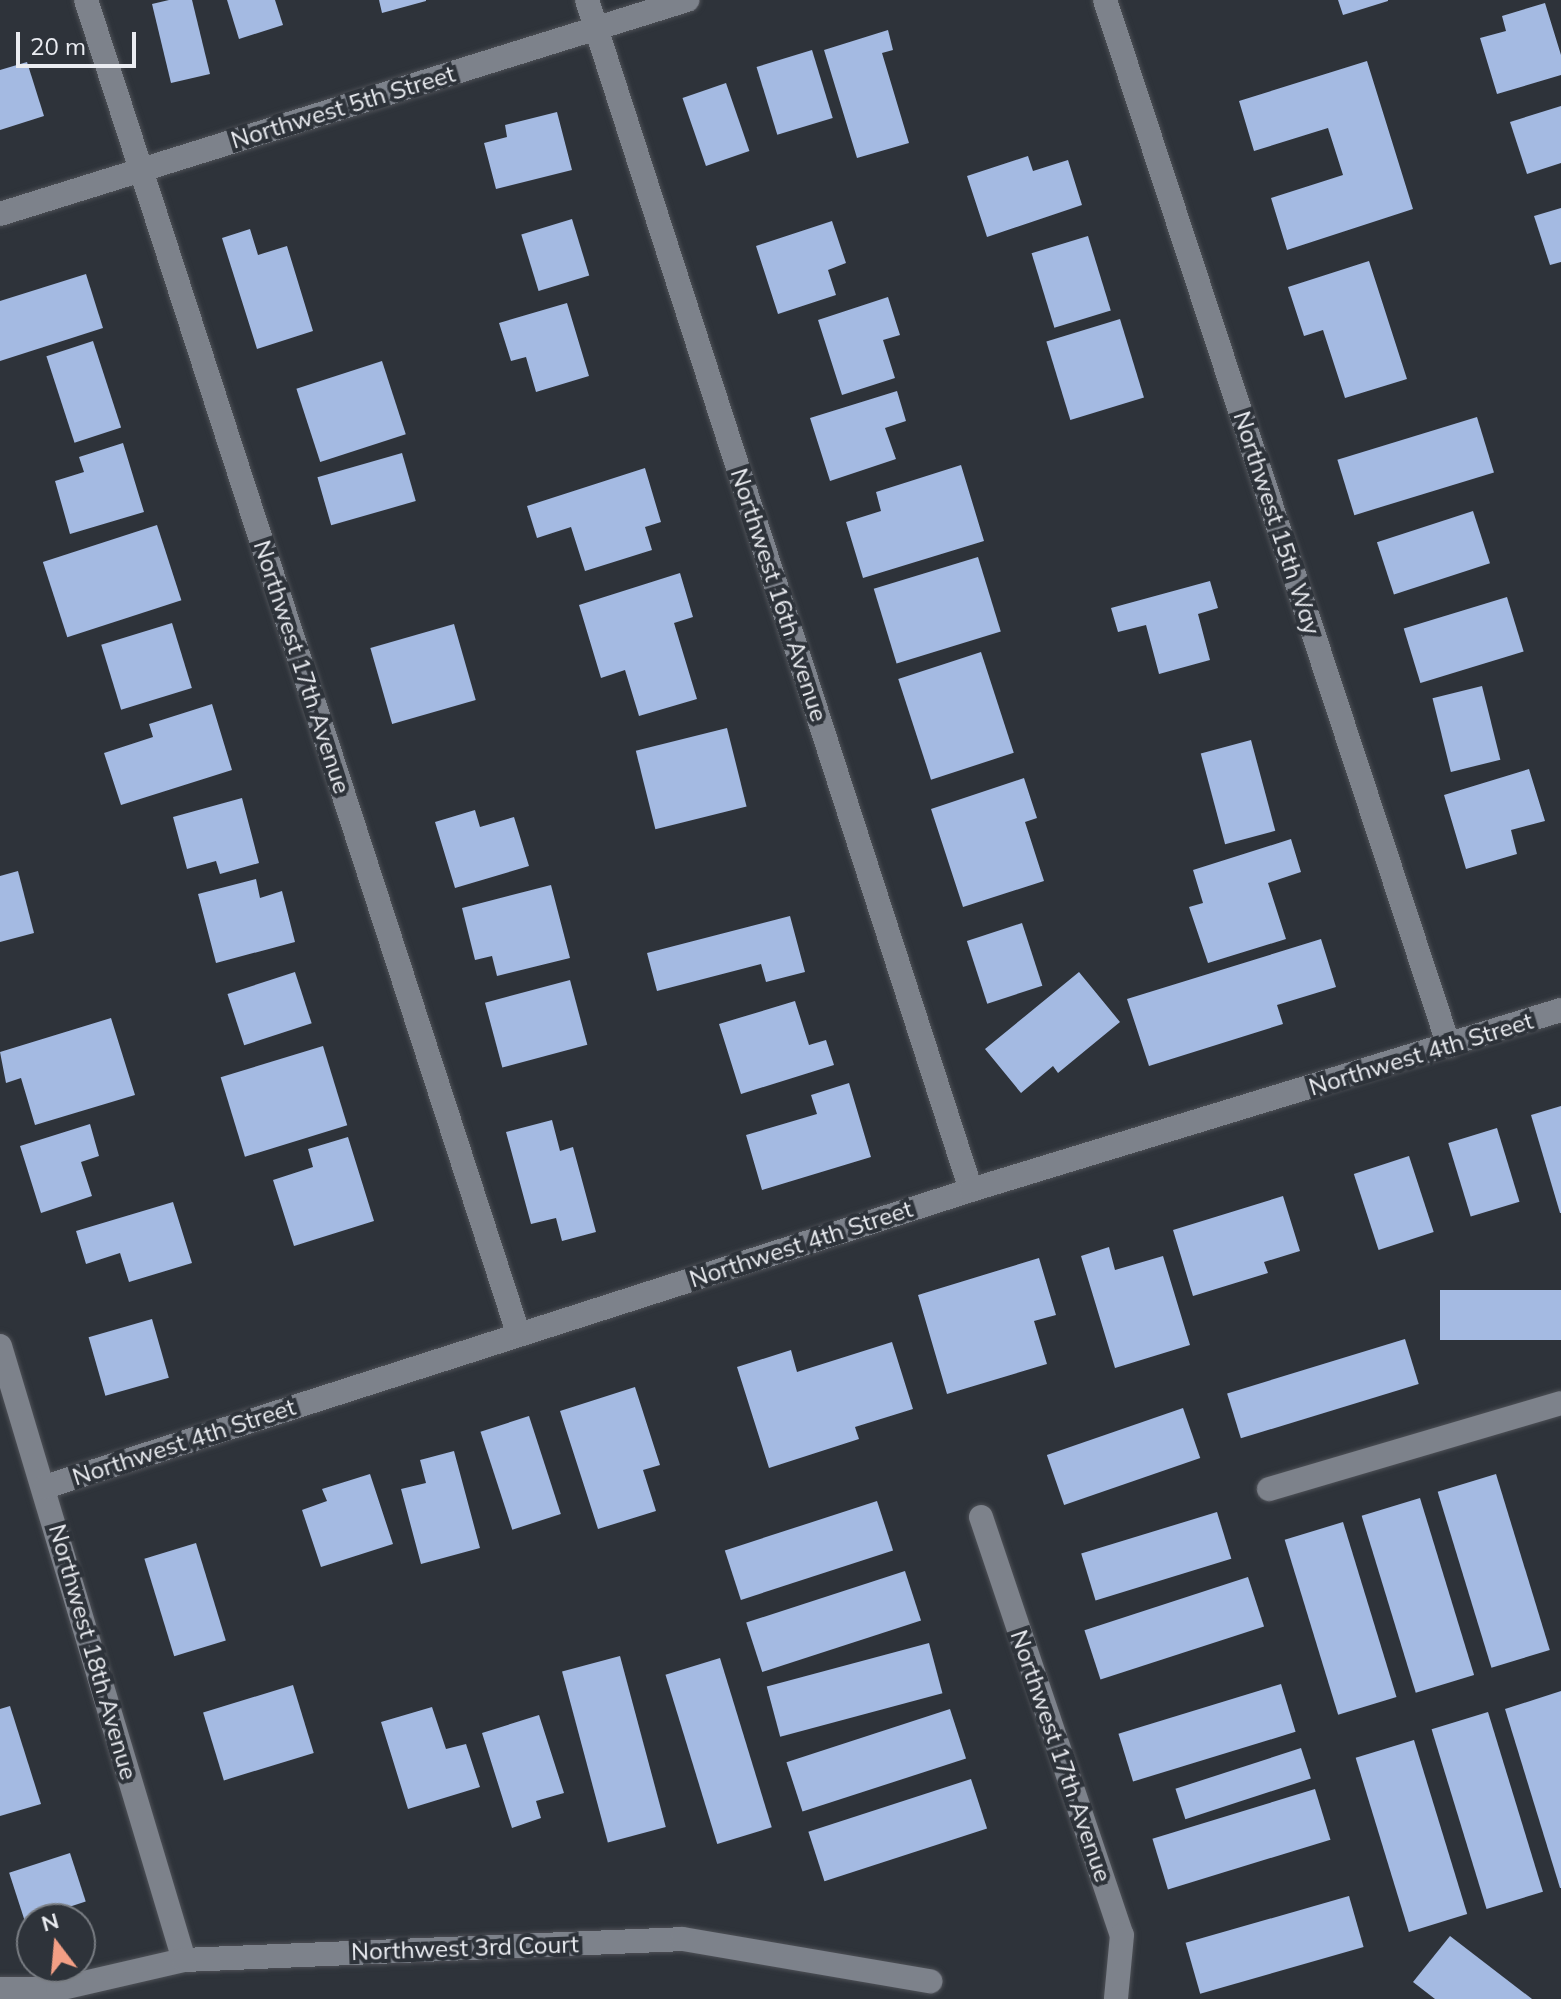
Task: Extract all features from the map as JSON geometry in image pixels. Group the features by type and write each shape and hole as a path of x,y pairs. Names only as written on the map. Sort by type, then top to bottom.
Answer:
{"street":[{"name":"Northwest 17th Avenue","path":"86,0 518,1333"},
{"name":"Northwest 16th Avenue","path":"587,0 971,1190"},
{"name":"Northwest 5th Street","path":"0,214 687,0"},
{"name":"Northwest 15th Way","path":"1105,0 1449,1046"},
{"name":"Northwest 4th Street","path":"45,1487 971,1190 1561,1010"},
{"name":"Northwest 18th Avenue","path":"0,1346 45,1487 184,1960"},
{"path":"1269,1489 1560,1408"},
{"name":"Northwest 17th Avenue","path":"981,1517 1122,1935 1116,1999"},
{"name":"Northwest 3rd Court","path":"0,1989 58,1989 184,1960 683,1939 930,1981"}],"building":[{"path":"192,0 210,74 171,83 152,4"},
{"path":"227,0 275,0 283,25 239,39"},
{"path":"379,0 426,0 426,1 382,13"},
{"path":"1338,0 1388,0 1388,1 1343,15"},
{"path":"1545,3 1561,55 1561,75 1497,94 1480,38 1506,31 1502,16"},
{"path":"888,30 893,50 882,53 909,143 857,158 824,50"},
{"path":"812,50 833,118 777,135 757,67"},
{"path":"1367,61 1413,209 1287,250 1271,198 1343,175 1328,128 1254,151 1239,101"},
{"path":"27,62 44,116 0,130 0,70"},
{"path":"726,83 749,151 706,166 683,98"},
{"path":"1561,106 1561,163 1527,174 1510,122"},
{"path":"557,112 572,170 496,189 484,143 507,137 505,125"},
{"path":"1028,156 1033,171 1068,160 1082,205 987,237 967,176"},
{"path":"1561,208 1561,262 1550,265 1534,216"},
{"path":"572,219 589,275 539,291 521,234"},
{"path":"832,221 846,263 828,270 836,295 778,314 756,246"},
{"path":"250,229 258,255 287,246 313,331 257,349 222,238"},
{"path":"1088,236 1111,311 1054,328 1032,253"},
{"path":"1369,261 1407,379 1345,398 1323,330 1304,336 1288,287"},
{"path":"86,274 103,328 0,361 0,301"},
{"path":"888,297 900,335 883,340 895,378 842,395 818,320"},
{"path":"567,303 589,376 536,392 526,357 511,361 499,323"},
{"path":"1120,319 1144,397 1070,420 1046,342"},
{"path":"93,341 121,428 75,443 46,356"},
{"path":"382,361 406,434 320,462 296,389"},
{"path":"897,391 906,421 885,428 896,459 830,481 810,418"},
{"path":"1477,417 1494,472 1354,515 1337,460"},
{"path":"123,443 144,512 70,534 55,481 84,472 79,457"},
{"path":"402,453 416,501 331,525 317,477"},
{"path":"961,465 984,541 863,578 846,522 881,511 876,492"},
{"path":"645,468 661,522 645,527 652,550 585,571 571,527 537,538 527,506"},
{"path":"1473,511 1490,563 1394,595 1377,542"},
{"path":"157,525 181,600 67,637 43,562"},
{"path":"978,557 1001,632 897,663 874,589"},
{"path":"680,573 693,617 674,623 697,699 639,716 625,670 601,678 579,605"},
{"path":"1210,581 1218,608 1198,614 1210,660 1159,674 1146,625 1118,632 1111,608"},
{"path":"1507,597 1524,652 1420,683 1404,629"},
{"path":"172,623 192,688 121,710 101,645"},
{"path":"454,624 476,700 392,724 370,648"},
{"path":"981,652 1014,753 931,780 898,679"},
{"path":"1482,686 1500,760 1451,772 1433,698"},
{"path":"212,704 232,770 121,805 104,753 153,737 149,724"},
{"path":"727,728 747,807 655,829 636,751"},
{"path":"1251,740 1275,831 1225,844 1201,753"},
{"path":"1529,769 1545,821 1511,830 1517,854 1466,869 1444,795"},
{"path":"1024,778 1037,818 1025,822 1044,881 963,907 931,809"},
{"path":"242,798 259,863 220,874 216,861 187,869 173,817"},
{"path":"475,810 480,827 514,817 529,866 455,888 435,822"},
{"path":"1291,839 1301,872 1268,883 1286,939 1208,963 1189,907 1203,903 1193,870"},
{"path":"18,871 34,933 0,942 0,876"},
{"path":"256,879 260,898 282,891 295,942 216,963 198,894"},
{"path":"551,885 570,958 497,976 492,956 475,960 462,908"},
{"path":"790,916 805,972 766,982 761,964 657,991 647,953"},
{"path":"1022,923 1042,986 987,1004 967,941"},
{"path":"1321,939 1336,987 1277,1005 1283,1024 1149,1066 1127,999"},
{"path":"295,972 312,1023 244,1045 227,994"},
{"path":"1079,972 1120,1022 1058,1073 1053,1066 1021,1093 985,1049"},
{"path":"570,980 587,1045 502,1067 485,1003"},
{"path":"795,1001 809,1045 826,1040 834,1065 741,1094 719,1024"},
{"path":"111,1018 135,1095 35,1125 21,1078 6,1083 0,1052"},
{"path":"323,1046 347,1125 245,1157 221,1077"},
{"path":"849,1083 871,1157 762,1190 746,1135 817,1114 811,1095"},
{"path":"1561,1106 1561,1213 1560,1213 1531,1115"},
{"path":"552,1120 560,1151 573,1147 596,1232 562,1241 556,1218 531,1224 506,1132"},
{"path":"90,1124 99,1156 81,1162 92,1196 41,1213 20,1146"},
{"path":"1497,1128 1520,1202 1471,1217 1448,1143"},
{"path":"348,1137 374,1221 294,1246 273,1180 313,1167 308,1149"},
{"path":"1409,1156 1434,1232 1379,1250 1354,1174"},
{"path":"1283,1196 1300,1251 1264,1262 1268,1273 1193,1296 1173,1230"},
{"path":"173,1202 192,1263 129,1282 120,1253 86,1264 76,1231"},
{"path":"1109,1247 1115,1270 1163,1256 1190,1345 1115,1368 1081,1256"},
{"path":"1039,1258 1056,1315 1034,1321 1047,1364 947,1394 918,1295"},
{"path":"1440,1290 1561,1290 1561,1340 1440,1340"},
{"path":"152,1319 169,1378 105,1396 89,1337"},
{"path":"1405,1339 1419,1384 1241,1438 1227,1393"},
{"path":"892,1342 913,1409 855,1427 859,1439 769,1468 737,1367 791,1350 797,1372"},
{"path":"635,1387 660,1465 643,1470 656,1511 598,1529 560,1411"},
{"path":"1183,1408 1200,1458 1064,1505 1047,1455"},
{"path":"529,1416 561,1514 512,1530 480,1432"},
{"path":"454,1451 480,1548 421,1564 401,1489 426,1483 420,1460"},
{"path":"370,1474 393,1544 321,1567 302,1510 327,1501 322,1489"},
{"path":"1496,1474 1550,1650 1491,1668 1438,1492"},
{"path":"1420,1498 1474,1675 1416,1693 1362,1516"},
{"path":"877,1501 893,1550 741,1600 725,1550"},
{"path":"1217,1512 1231,1559 1096,1600 1081,1554"},
{"path":"1343,1522 1397,1697 1338,1715 1285,1540"},
{"path":"196,1543 226,1641 174,1656 144,1559"},
{"path":"905,1571 921,1620 762,1672 746,1623"},
{"path":"1248,1577 1264,1626 1100,1680 1084,1630"},
{"path":"929,1643 942,1693 780,1737 767,1686"},
{"path":"620,1656 666,1827 608,1842 562,1672"},
{"path":"720,1658 772,1827 717,1844 665,1675"},
{"path":"1281,1684 1296,1732 1133,1782 1118,1734"},
{"path":"293,1685 314,1753 224,1780 203,1712"},
{"path":"1561,1691 1561,1888 1560,1888 1505,1709"},
{"path":"10,1706 41,1804 0,1816 0,1709"},
{"path":"432,1707 446,1749 466,1744 480,1787 408,1809 381,1722"},
{"path":"950,1709 966,1758 802,1812 786,1762"},
{"path":"1488,1712 1543,1892 1487,1909 1432,1729"},
{"path":"539,1715 564,1793 536,1801 541,1818 512,1828 482,1733"},
{"path":"1414,1740 1467,1914 1409,1932 1356,1758"},
{"path":"1301,1748 1311,1778 1185,1819 1175,1789"},
{"path":"971,1779 987,1828 824,1881 808,1832"},
{"path":"1315,1789 1330,1840 1168,1889 1152,1839"},
{"path":"70,1853 86,1902 19,1903 9,1873"},
{"path":"1349,1896 1364,1947 1200,1994 1186,1943"},
{"path":"1450,1936 1532,1999 1435,1999 1413,1982"}]}
